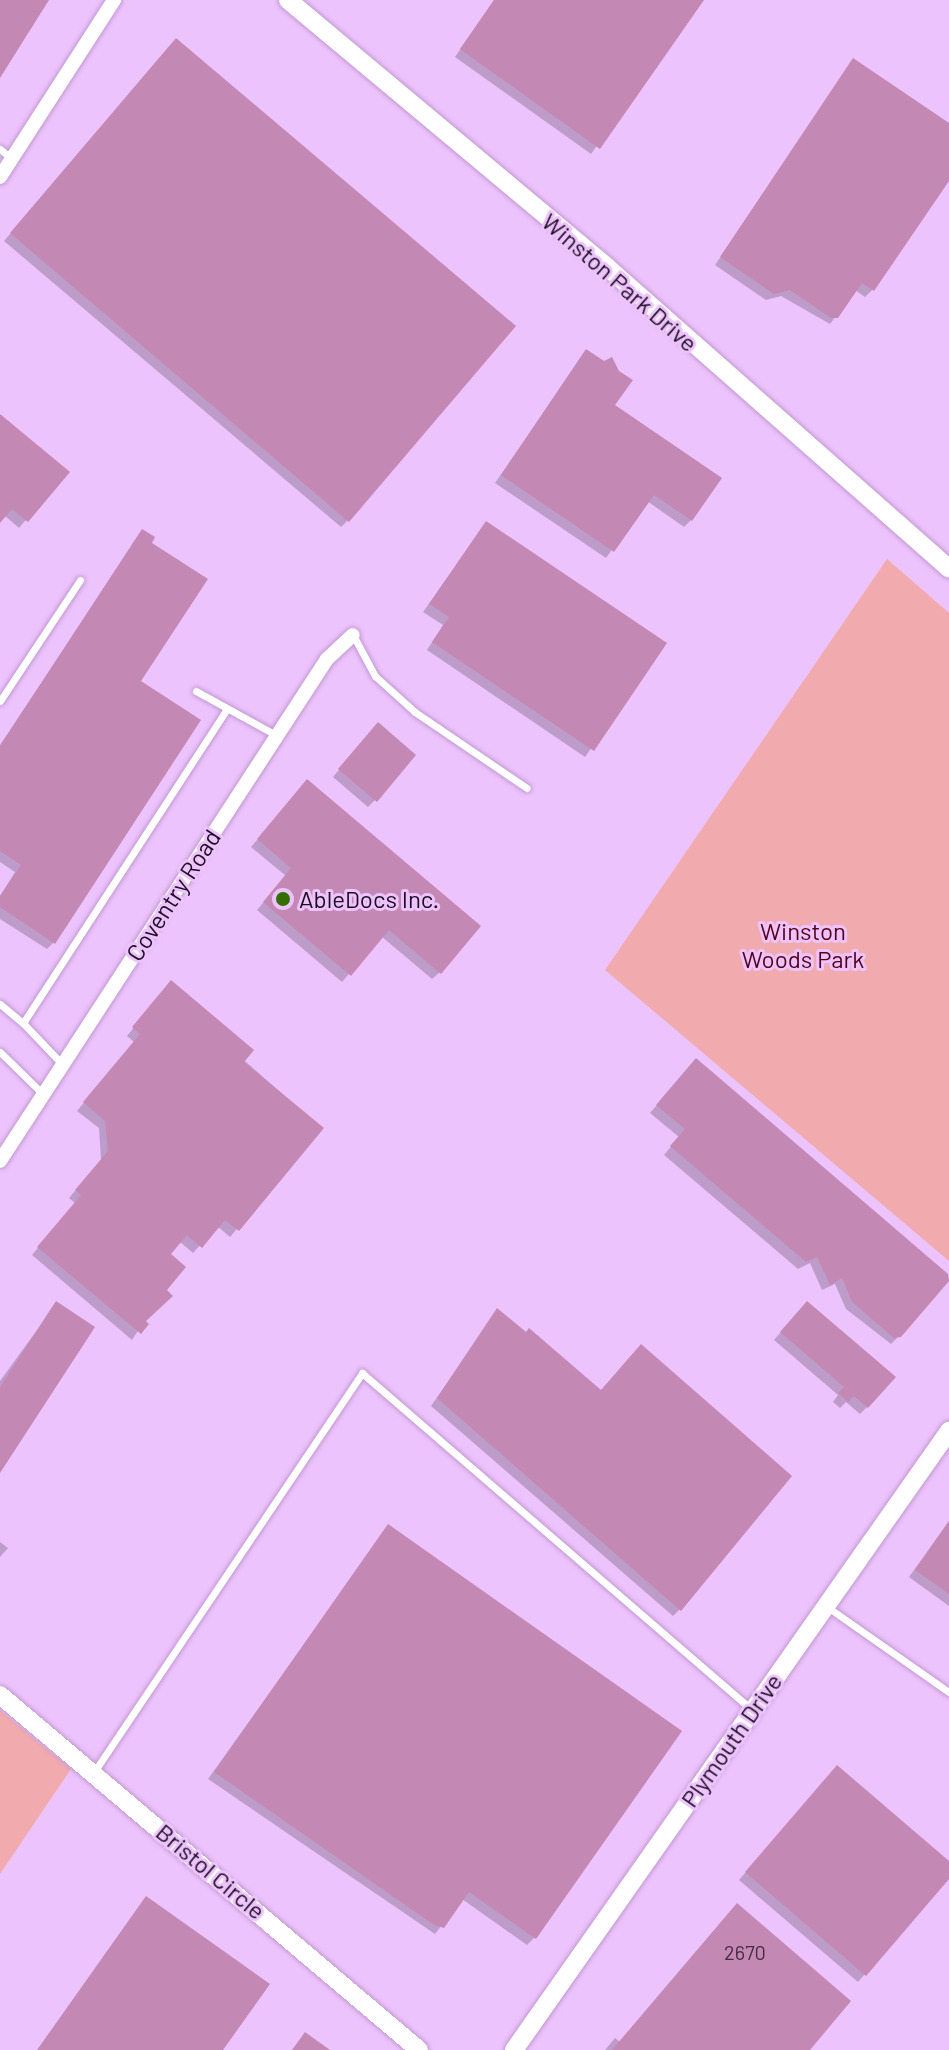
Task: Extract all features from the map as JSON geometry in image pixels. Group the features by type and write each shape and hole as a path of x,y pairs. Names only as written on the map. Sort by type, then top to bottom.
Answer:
{"street":[{"path":"0,177 6,154 114,0"},
{"name":"Winston Park Drive","path":"288,0 607,267 949,568"},
{"name":"Coventry Road","path":"0,1161 327,659 353,635"},
{"name":"Plymouth Drive","path":"514,2050 949,1431"},
{"name":"Bristol Circle","path":"0,1695 419,2050"}],"lane":[{"path":"0,701 80,580"},
{"path":"353,635 375,676 415,712 527,788"},
{"path":"196,691 278,736"},
{"path":"23,1023 226,710"},
{"path":"0,1004 62,1064"},
{"path":"0,1052 43,1094"},
{"path":"94,1772 362,1373 752,1710"},
{"path":"825,1605 949,1692"}],"green space":[{"name":"Winston Woods Park","path":"887,559 949,613 949,1261 605,970"},
{"path":"0,1710 71,1769 0,1874"}],"building":[{"path":"0,0 49,0 0,78"},
{"path":"494,0 704,0 600,149 460,49"},
{"path":"176,38 516,326 349,522 10,233"},
{"path":"853,58 949,123 949,181 874,291 862,283 838,318 831,318 790,290 774,294 720,257"},
{"path":"586,349 604,361 612,357 619,371 633,380 615,405 722,478 692,521 654,495 614,552 501,475"},
{"path":"0,414 70,472 28,522 12,509 0,523"},
{"path":"486,521 667,643 594,751 432,642 449,617 429,604"},
{"path":"142,529 155,537 152,543 208,579 141,681 201,720 55,944 0,907 0,896 21,865 0,851 0,746"},
{"path":"378,722 416,755 377,802 338,769"},
{"path":"307,779 481,926 441,974 389,930 351,976 263,902 291,868 257,839"},
{"path":"171,980 254,1050 244,1062 324,1128 239,1231 225,1220 202,1248 187,1235 171,1254 186,1267 167,1290 173,1296 146,1321 149,1324 141,1334 37,1247 81,1195 75,1190 108,1151 105,1121 83,1102 140,1034 132,1027"},
{"path":"696,1058 948,1274 949,1281 901,1337 894,1338 852,1302 842,1278 830,1285 817,1257 806,1262 670,1146 685,1129 656,1105"},
{"path":"56,1301 95,1327 0,1473 0,1387"},
{"path":"807,1301 896,1377 868,1408 854,1396 848,1402 838,1393 844,1387 780,1332"},
{"path":"497,1308 526,1332 529,1328 601,1390 641,1344 792,1476 681,1611 437,1398"},
{"path":"949,1521 949,1594 915,1570"},
{"path":"388,1524 682,1731 536,1939 469,1892 444,1928 434,1925 214,1772"},
{"path":"837,1765 949,1861 949,1879 866,1976 745,1872"},
{"path":"146,1896 270,1984 223,2050 37,2050"},
{"path":"737,1903 851,2001 810,2050 612,2050"},
{"path":"305,2032 330,2050 292,2050"}],"place":[{"name":"AbleDocs Inc.","path":"283,899"}]}
